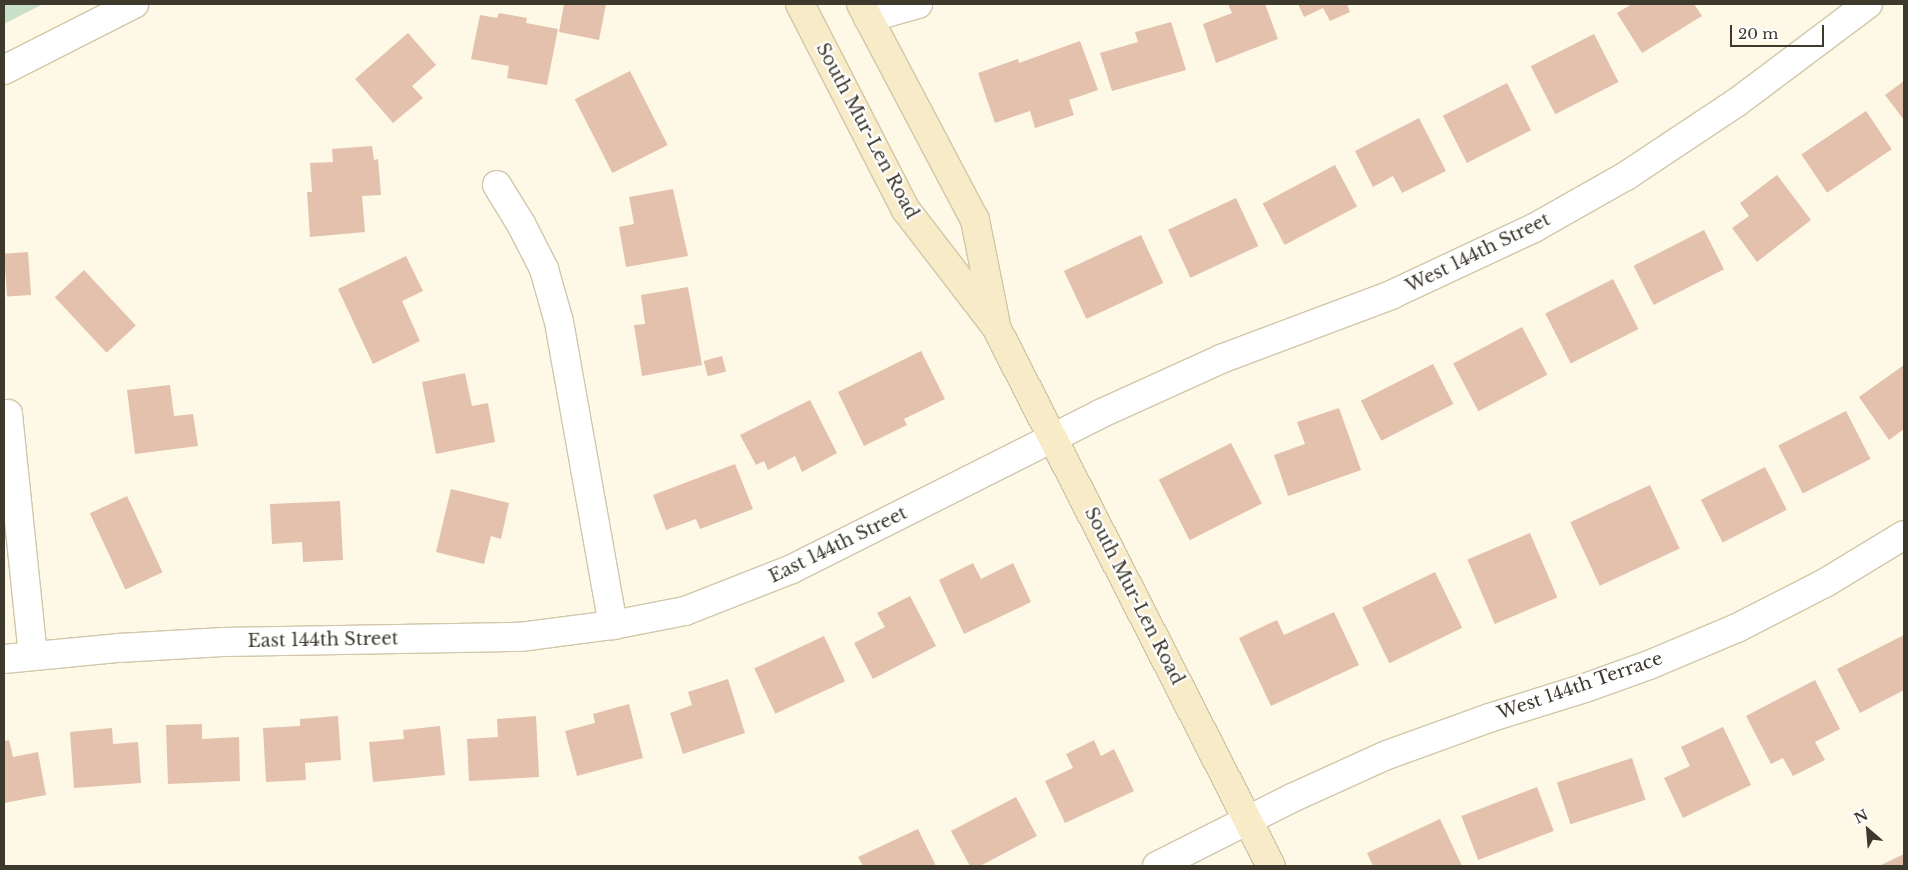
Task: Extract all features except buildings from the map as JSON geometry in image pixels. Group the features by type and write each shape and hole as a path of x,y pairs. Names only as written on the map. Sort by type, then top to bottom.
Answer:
{"main road":[{"name":"South Mur-Len Road","path":"800,4 906,210 996,327 1271,866"},
{"name":"South Mur-Len Road","path":"865,11 975,220 996,327"}],"street":[{"path":"4,70 134,4"},
{"path":"865,11 918,4"},
{"name":"West 144th Street","path":"1053,438 1100,414 1220,359 1391,295 1534,228 1626,176 1736,103 1868,4"},
{"path":"497,185 521,224 544,269 558,322 613,624"},
{"path":"8,414 33,656"},
{"name":"East 144th Street","path":"4,659 222,642 520,637 613,624 686,611 792,569 1053,438"},
{"name":"West 144th Terrace","path":"1157,866 1292,798 1387,755 1489,718 1585,688 1649,665 1737,628 1825,583 1904,536"}],"green space":[{"path":"4,4 43,4 4,24"}]}
